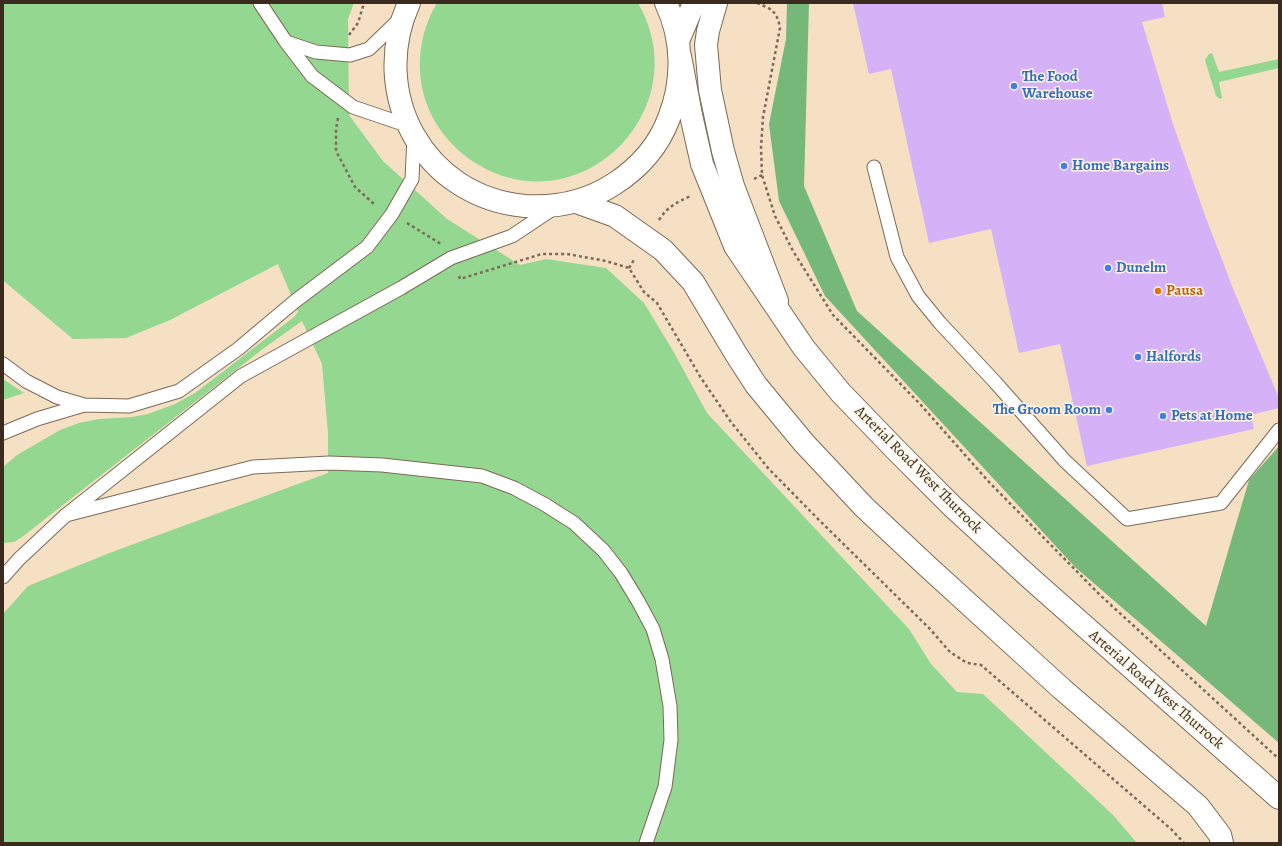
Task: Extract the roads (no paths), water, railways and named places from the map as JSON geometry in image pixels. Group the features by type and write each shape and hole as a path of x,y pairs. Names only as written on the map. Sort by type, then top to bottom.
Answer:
{"main road":[{"path":"404,8 396,41 395,73 402,109 411,131 426,153 456,182 494,200 515,205 536,207 566,204 608,188 636,167 658,140 667,125 676,97 680,74 679,49 673,19 666,3"},
{"path":"679,49 694,3"},
{"path":"716,3 708,31 706,45 710,90 721,144 723,188"},
{"name":"Arterial Road West Thurrock","path":"679,49 702,164 723,188 735,246 804,348 841,393 953,507 1029,578 1279,798"},
{"path":"566,204 615,216 663,250 693,282 736,354 756,384 804,443 864,507 1062,689 1198,806 1220,835 1222,843"}],"lane":[{"path":"3,364 26,381 57,397 84,405 130,406 179,391 238,349 294,302 367,247 392,214 412,179 411,131 353,107 312,76 286,42 260,3"},
{"path":"286,42 316,52 350,55 369,49 404,8"},
{"path":"874,167 897,257 918,296 940,323 1065,461 1127,519 1221,503 1279,430"},
{"path":"3,577 19,559 66,515 241,376 401,288 450,258 512,236 566,204"},
{"path":"3,433 36,418 84,405"},
{"path":"66,515 254,467 328,463 382,465 482,476 514,488 544,504 574,523 603,550 621,573 653,629 662,659 670,706 671,740 665,787 646,843"}],"place":[{"name":"The Food Warehouse","path":"1014,86"},
{"name":"Home Bargains","path":"1064,166"},
{"name":"Dunelm","path":"1108,268"},
{"name":"Pausa","path":"1158,291"},
{"name":"Halfords","path":"1138,357"},
{"name":"The Groom Room","path":"1109,410"},
{"name":"Pets at Home","path":"1163,416"}]}
